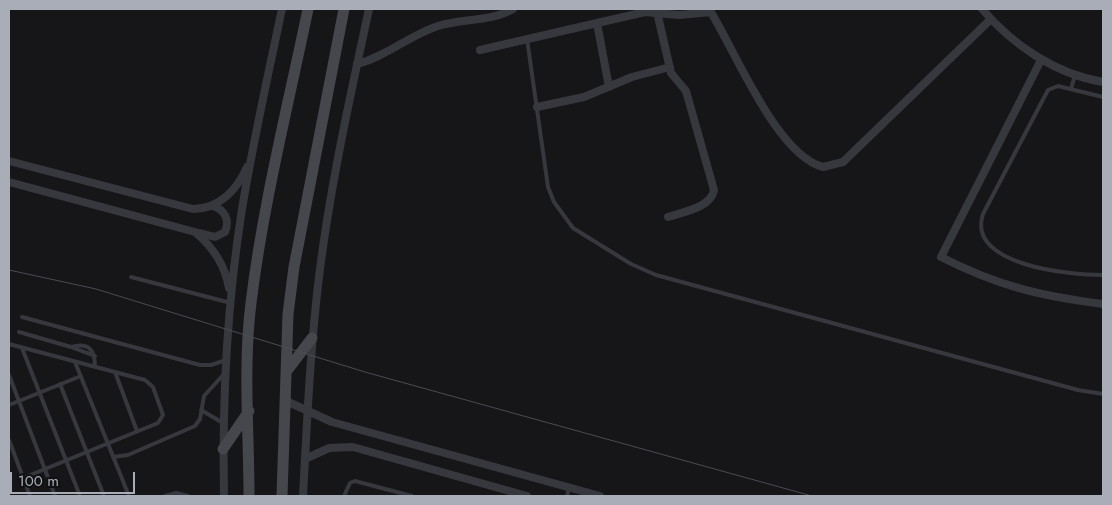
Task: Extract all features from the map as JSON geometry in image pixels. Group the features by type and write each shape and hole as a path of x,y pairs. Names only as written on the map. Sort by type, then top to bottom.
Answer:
{"main road":[{"path":"249,496 251,304 270,193 308,9"},
{"path":"282,496 288,314 294,267 344,9"},
{"path":"286,372 312,338"},
{"path":"223,449 249,411"}],"street":[{"path":"224,496 225,372 230,302 252,153 282,9"},
{"path":"303,496 312,338 328,218 369,9"},
{"path":"357,64 386,54 437,26 498,16 513,9"},
{"path":"982,9 991,19 1041,60 1075,75 1103,82"},
{"path":"480,50 645,12 679,16 710,10 767,113 805,157 823,167 843,162 991,19"},
{"path":"657,12 673,77 683,86 687,93 714,190 711,198 705,203 668,217"},
{"path":"597,24 609,86"},
{"path":"1041,60 942,257 972,273 1013,288 1056,298 1103,304"},
{"path":"536,107 580,98 632,77 670,67"},
{"path":"9,161 182,207 199,209 214,206 235,186 245,171 252,153"},
{"path":"9,182 215,237 225,232 227,222 221,209 214,206"},
{"path":"195,232 210,245 221,262 228,282 230,302"},
{"path":"284,400 332,422 600,496"},
{"path":"305,459 329,448 353,447 527,496"}],"lane":[{"path":"527,39 548,187 562,216 586,237 639,268 1068,387 1103,394"},
{"path":"1071,89 1075,75"},
{"path":"1103,97 1054,86 1048,90 983,214 981,228 982,235 991,246 1026,264 1057,272 1103,275"},
{"path":"131,277 230,302"},
{"path":"22,317 200,364 211,365 226,360"},
{"path":"19,332 71,346 95,356 95,367"},
{"path":"9,344 145,380 154,387 163,412 162,418 158,422 23,478"},
{"path":"22,348 80,496"},
{"path":"75,362 129,496"},
{"path":"115,372 138,431"},
{"path":"113,457 128,455 191,429 198,423 208,391 225,372"},
{"path":"9,375 55,496"},
{"path":"9,405 81,376"},
{"path":"60,384 104,496"},
{"path":"201,410 224,424"},
{"path":"9,440 30,496"},
{"path":"344,496 350,483 355,481 412,496"},
{"path":"567,496 569,488"},
{"path":"165,496 176,493 185,496"}],"tram line":[{"path":"9,270 96,289 365,372 812,496"}]}
